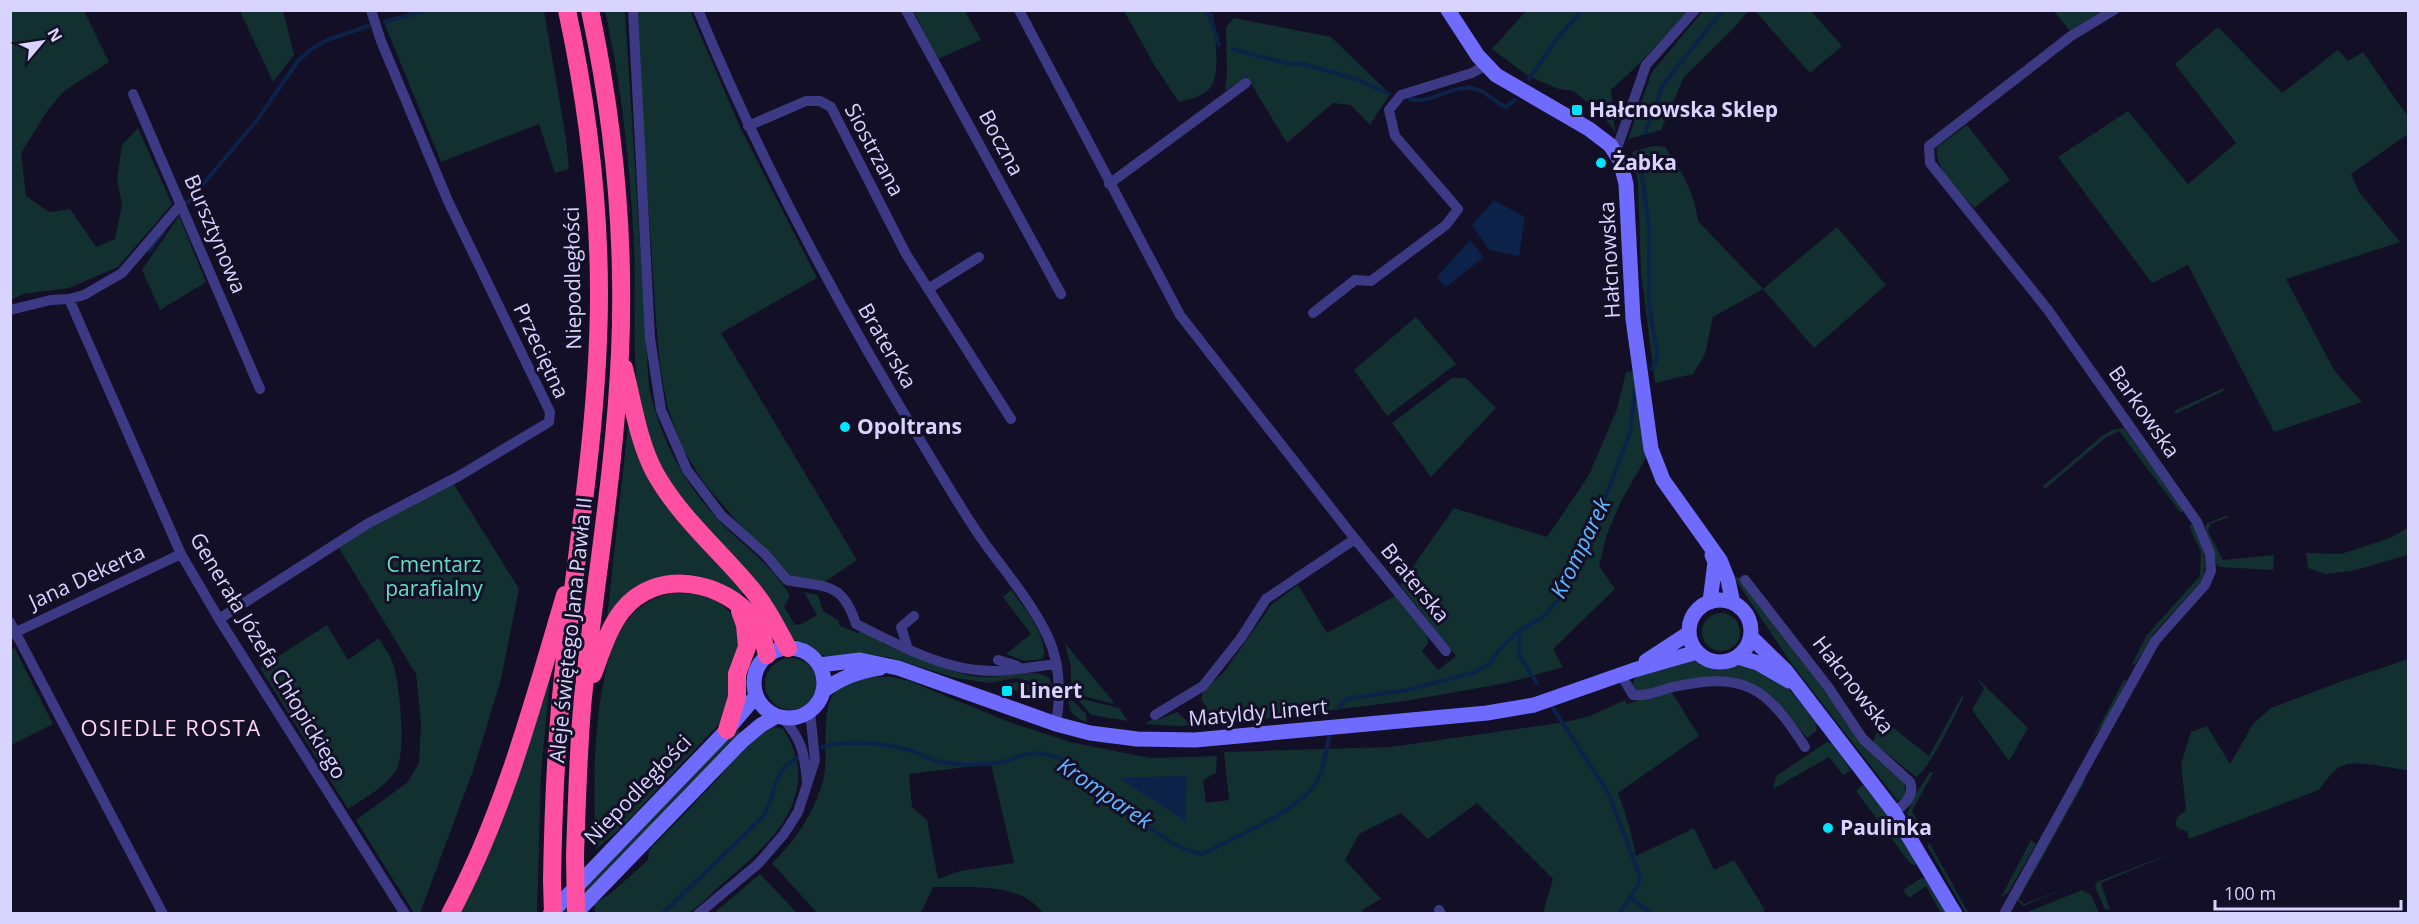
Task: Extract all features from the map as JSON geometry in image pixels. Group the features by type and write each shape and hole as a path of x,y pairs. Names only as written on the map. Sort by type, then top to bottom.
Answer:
{"highway":[{"name":"Niepodległości","path":"567,10 576,49 592,164 599,293 592,431 580,547"},
{"path":"590,10 604,87 615,176 620,241 620,352 640,438 654,472 678,507 750,587 772,618 788,648"},
{"name":"Aleje świętego Jana Pawła II","path":"575,914 577,770 583,698 615,432 620,352"},
{"name":"Aleje świętego Jana Pawła II","path":"552,914 554,785 560,707 580,547"},
{"path":"450,914 466,883 516,761 580,547"},
{"path":"583,698 610,632 623,610 641,595 662,585 681,583 720,591 738,604 754,621 761,631 767,656"},
{"path":"727,730 737,697 737,674 747,647 746,625 738,604"}],"street":[{"name":"Przeciętna","path":"219,619 367,524 459,476 549,422 550,412 448,201 370,10"},
{"path":"633,10 650,338 661,410 687,470 721,515 765,554 787,580 825,585 839,592 850,607 856,624 908,649 973,670 993,671 1057,664"},
{"name":"Braterska","path":"698,10 748,126 864,348 969,521 1034,611 1048,638 1057,664 1060,684 1056,724"},
{"name":"Boczna","path":"906,10 1061,294"},
{"name":"Braterska","path":"1019,10 1179,315 1446,651"},
{"path":"1448,10 1486,65 1507,83 1589,129 1616,152 1646,65 1695,10"},
{"name":"Barkowska","path":"2004,914 2155,641 2205,585 2211,571 2210,554 2197,522 2048,310 1930,163 1929,146 2070,36 2114,10"},
{"path":"1313,313 1355,280 1371,280 1446,225 1458,209 1395,136 1389,110 1401,95 1472,73 1486,65"},
{"path":"1109,184 1246,83"},
{"name":"Bursztynowa","path":"133,94 260,389"},
{"name":"Siostrzana","path":"748,126 806,101 820,101 831,108 906,255 1011,418"},
{"name":"Hałcnowska","path":"1616,152 1626,184 1633,319 1651,449 1663,480 1706,538 1726,574 1733,603"},
{"path":"10,310 51,300 69,299 84,294 122,273 181,204"},
{"path":"928,289 979,257"},
{"name":"Generała Józefa Chłopickiego","path":"69,299 181,554 219,619 405,914"},
{"name":"Hałcnowska","path":"1706,538 1715,562 1710,602"},
{"name":"Braterska","path":"1155,715 1203,686 1241,638 1266,599 1355,539"},
{"name":"Jana Dekerta","path":"12,630 181,554"},
{"name":"Hałcnowska","path":"1745,580 1828,688 1863,739 1910,782 1912,787 1908,798 1894,812"},
{"path":"1722,600 1733,603 1740,607 1749,621 1750,638 1745,650 1738,657 1721,662 1712,661 1697,652 1691,643 1689,633 1694,614 1710,602 1722,600"},
{"path":"908,649 901,627 914,616"},
{"path":"12,630 163,914"},
{"name":"Matyldy Linert","path":"1628,672 1689,633"},
{"name":"Hałcnowska","path":"1750,638 1776,660 1894,812 1955,914"},
{"path":"780,717 792,718 810,711 818,702 823,691 824,679 819,665 810,655 799,649 777,650 767,656 756,669 754,687 756,696 764,708 780,717 797,734 804,757 808,784"},
{"name":"Matyldy Linert","path":"819,665 860,660 912,672 1003,707 1056,724 1137,739 1195,740 1487,713 1534,705 1628,672 1697,652"},
{"name":"Hałcnowska","path":"1738,657 1758,663 1794,684"},
{"path":"998,660 1020,668"},
{"name":"Matyldy Linert","path":"823,691 834,682 851,675 888,666"},
{"path":"1628,672 1633,696 1675,687 1722,681 1748,687 1772,700 1805,747"},
{"name":"Niepodległości","path":"552,914 727,730 756,696"},
{"path":"698,914 758,864 784,834 798,812 815,760 810,711"},
{"name":"Niepodległości","path":"575,914 742,741 761,725 780,717"}],"green space":[{"path":"11,10 84,11 109,62 64,91 48,110 21,153 26,196 49,212 70,209 96,247 115,239 122,205 117,179 122,145 138,128 172,204 118,267 69,288 23,294 11,300"},
{"path":"1201,10 1213,14 1217,60 1215,78 1206,92 1179,102 1155,66 1124,11"},
{"path":"240,11 283,11 294,55 273,82"},
{"path":"418,11 544,11 566,138 569,169 555,173 539,124 441,162 383,20"},
{"path":"605,11 625,11 649,387 660,426 686,479 710,511 768,567 783,585 790,596 784,607 795,625 802,624 817,615 804,592 818,595 823,611 838,620 840,626 858,633 863,629 880,638 884,644 922,660 978,677 1036,673 1049,678 1053,687 1016,678 989,683 956,678 888,657 869,655 830,659 791,638 672,487 653,452 639,402 636,376 634,245 630,186 621,98"},
{"path":"638,11 690,11 741,129 817,278 721,333 857,560 820,585 787,580 704,483 682,448 668,409 660,367 656,321"},
{"path":"913,11 965,11 981,40 938,59"},
{"path":"1526,11 1688,11 1641,62 1611,90 1615,132 1601,113 1573,91 1559,89 1528,76 1492,49"},
{"path":"1703,11 1748,11 1684,77 1661,130 1628,139 1652,72"},
{"path":"1755,11 1811,11 1842,46 1810,73"},
{"path":"2054,11 2102,11 2070,31"},
{"path":"1234,18 1331,37 1390,94 1370,125 1351,105 1333,103 1287,143 1247,77 1225,91 1226,27"},
{"path":"2218,27 2282,93 2338,50 2348,61 2363,52 2408,117 2408,134 2351,174 2359,192 2400,242 2286,279 2334,370 2362,402 2274,432 2188,265 2152,283 2058,157 2128,111 2188,184 2236,143 2175,64"},
{"path":"1967,125 2010,180 1974,208 1949,180 1937,156 1937,147"},
{"path":"1652,146 1665,147 1682,173 1694,201 1698,221 1763,289 1713,317 1705,354 1693,374 1655,383 1641,272 1638,183 1632,152"},
{"path":"179,216 206,282 160,310 142,270"},
{"path":"1837,227 1886,285 1814,348 1763,289"},
{"path":"1416,317 1456,364 1387,416 1354,370"},
{"path":"1634,371 1647,456 1621,501 1606,537 1599,566 1615,589 1553,649 1563,667 1507,683 1405,701 1262,719 1178,726 1145,724 1156,717 1158,720 1177,712 1188,722 1207,708 1201,699 1203,691 1224,672 1272,604 1298,585 1327,633 1395,596 1427,634 1428,644 1422,651 1438,670 1456,656 1400,585 1454,508 1547,537 1589,475 1617,409 1626,372"},
{"path":"1452,378 1466,378 1496,408 1431,477 1392,423"},
{"path":"2226,387 2223,391 2176,414 2174,411"},
{"path":"628,426 639,458 667,507 744,592 740,596 714,581 687,574 673,574 646,582 632,590 607,618"},
{"path":"2124,428 2184,509 2181,513 2119,431 2105,438 2045,489 2043,486 2102,436 2112,430"},
{"name":"Cmentarz parafialny","path":"453,483 519,589 501,679 474,768 420,913 414,913 356,820 408,782 419,763 421,723 416,674 339,548 369,528"},
{"path":"2226,516 2229,517 2210,524 2208,531 2223,560 2274,555 2273,570 2217,565 2205,526"},
{"path":"2193,523 2205,558 2202,581 2153,634 2135,665 2132,664 2147,635 2200,576 2201,552 2189,526"},
{"path":"2408,528 2408,555 2352,571 2325,574 2308,568 2306,553 2341,554 2390,538"},
{"path":"1740,577 1904,782 1906,793 1902,799 1897,800 1791,663 1737,582 1735,578"},
{"path":"1011,590 1039,633 1043,642 1043,659 1025,661 1006,654 1031,634 1003,597"},
{"path":"674,593 694,594 716,600 729,611 739,625 741,641 731,688 720,723 620,829 595,850 596,735 602,689 612,646 621,628 632,615 658,597"},
{"path":"1721,613 1734,619 1740,632 1734,645 1721,651 1708,645 1702,632 1708,619"},
{"path":"327,625 348,660 379,638 393,663 400,705 401,751 395,772 379,788 348,809 260,668"},
{"path":"1065,643 1115,704 1071,693 1071,668"},
{"path":"11,648 15,649 53,724 11,745"},
{"path":"552,657 541,773 537,913 458,914"},
{"path":"791,658 801,660 809,666 815,674 817,684 815,694 809,702 801,708 791,710 781,708 773,702 767,694 765,684 767,674 773,666 781,660"},
{"path":"1695,659 1713,666 1746,663 1785,684 1817,724 1816,731 1807,738 1774,698 1749,683 1636,692 1632,686 1639,675"},
{"path":"2408,659 2408,770 2349,764 2335,770 2319,790 2189,839 2187,831 2175,825 2177,818 2186,810 2181,764 2191,732 2207,726 2230,764 2253,724 2271,708"},
{"path":"871,677 907,680 1009,722 1070,742 1150,758 1217,756 1216,773 1203,780 1206,803 1229,800 1224,752 1390,747 1566,722 1590,716 1625,700 1627,704 1671,691 1699,736 1618,793 1636,856 1694,828 1714,870 1734,860 1765,910 1761,914 1543,913 1553,879 1477,803 1428,839 1401,813 1359,834 1345,860 1381,899 1362,910 1364,913 1043,913 1033,903 1007,891 977,887 933,887 922,911 917,913 817,913 772,863 789,845 804,823 821,788 830,700 844,684","holes":["991,764 1014,863 960,871 938,879 927,820 912,807 909,774"]},
{"path":"2125,678 2126,682 2106,721 2093,738"},
{"path":"1978,679 2028,728 2009,761 1972,710 1984,689"},
{"path":"1018,682 1048,690 1040,696 1031,696 1012,689 1013,686 1006,684"},
{"path":"1962,696 1964,697 1929,763 1916,777 1873,742 1882,719 1929,756"},
{"path":"1075,697 1119,708 1128,721 1091,715"},
{"path":"1068,699 1086,714 1087,722 1073,714"},
{"path":"774,727 783,729 795,753 798,775 795,796 787,816 758,852 687,913 595,913 594,904 610,894 648,860 649,850 714,783 748,743 764,731"},
{"path":"738,729 740,734 565,913 558,914"},
{"path":"1827,742 1833,744 1851,770 1843,775 1829,757 1773,789 1776,776"},
{"path":"1930,772 1933,773 1912,811 1925,835 1922,837 1907,814 1915,795"},
{"path":"2085,781 2019,899 2024,904 2073,885 2023,906 2017,900 2082,782"},
{"path":"1863,785 1887,814 1918,862 1915,866 1909,862 1856,791"},
{"path":"2031,840 2036,844 2008,893 2001,897"},
{"path":"1930,844 1969,913 1965,912 1927,845"},
{"path":"2182,849 2101,883 2110,910 2105,909 2095,887 2097,882"},
{"path":"760,874 797,913 714,913"},
{"path":"1921,878 1926,879 1947,913 1941,913 1926,886 1909,898 1903,890"},
{"path":"2082,890 2091,895 2099,913 2025,913"}],"water":[{"path":"1494,200 1525,217 1519,256 1489,250 1472,225"},
{"path":"1470,240 1484,257 1445,288 1437,277"},
{"path":"1187,776 1185,821 1119,778"}],"waterway":[{"path":"385,22 427,10"},
{"path":"1205,10 1210,16 1219,45"},
{"path":"1529,79 1556,40 1582,10"},
{"name":"Kromparek","path":"1645,133 1663,85 1723,10"},
{"path":"188,202 258,119 298,61 327,40 368,26"},
{"path":"1232,49 1289,64 1304,64 1359,80 1389,94"},
{"path":"1410,99 1424,100 1458,89 1471,88 1477,89 1506,107 1515,100"},
{"name":"Kromparek","path":"1641,151 1641,169 1649,227 1649,305 1658,356 1652,369"},
{"path":"149,251 163,232"},
{"name":"Kromparek","path":"1339,708 1346,699 1407,690 1475,672 1490,664 1500,649 1516,633 1542,618 1558,600 1601,508 1630,433 1635,391"},
{"path":"1519,631 1519,655 1537,683"},
{"path":"1553,708 1609,794 1639,874 1639,883 1631,897 1651,914"},
{"name":"Kromparek","path":"822,747 844,743 879,744 913,751 938,761 968,765 1001,762 1036,753 1049,755 1067,762 1087,775 1153,830 1170,841 1187,850 1203,854 1278,815 1304,796 1314,786 1320,775 1329,737"},
{"name":"Kromparek","path":"662,914 762,818 782,770 798,758"},
{"path":"1618,914 1631,897"}],"place":[{"name":"Hałcnowska Sklep","path":"1577,110"},
{"name":"Żabka","path":"1601,163"},
{"name":"Opoltrans","path":"845,427"},
{"name":"Linert","path":"1007,691"},
{"name":"Paulinka","path":"1828,828"}],"district":[{"name":"OSIEDLE ROSTA","path":"171,728"}]}
